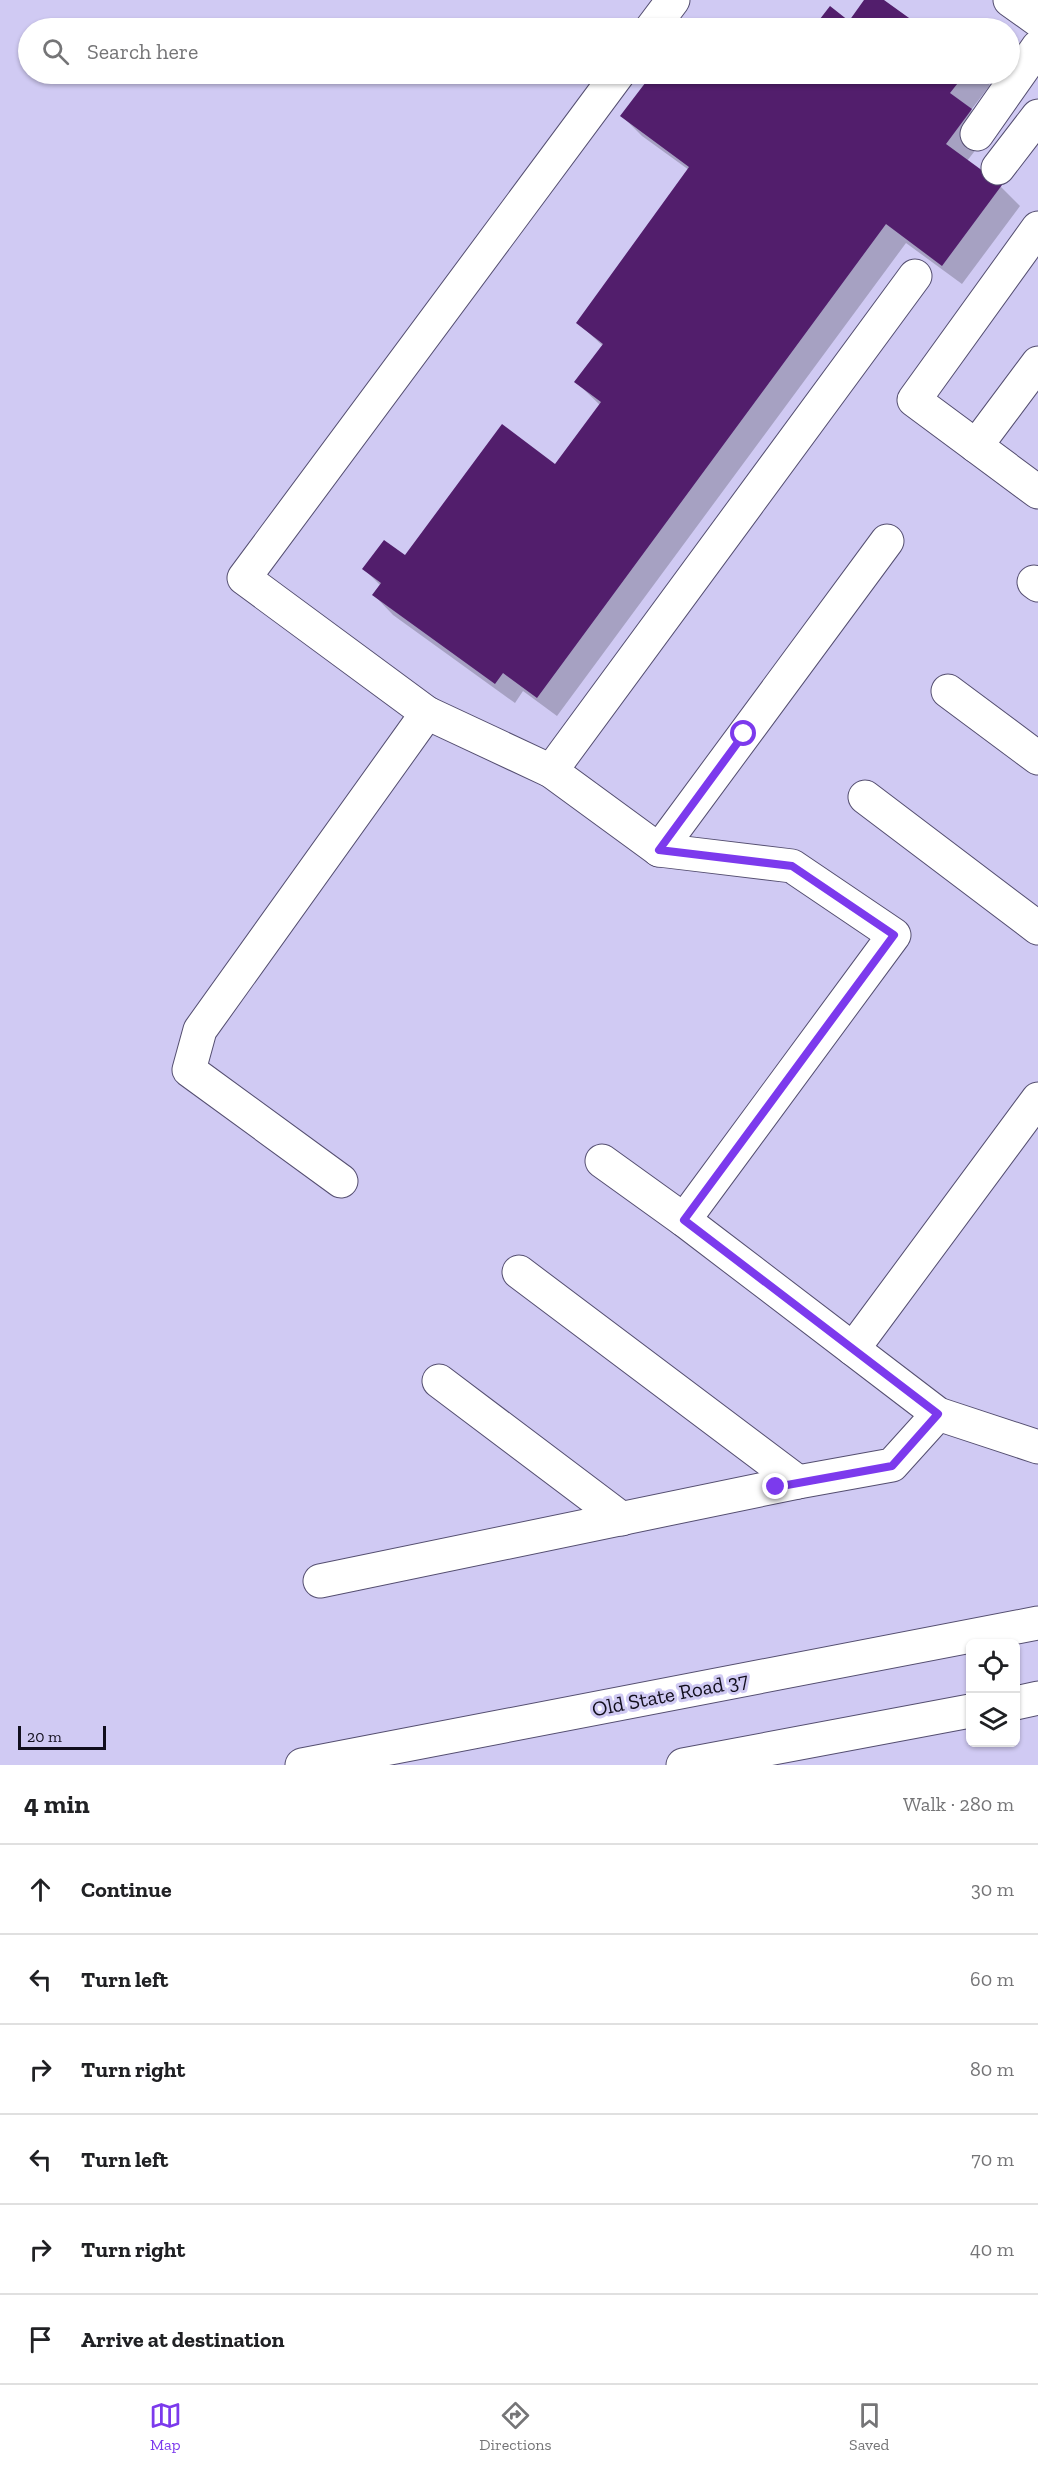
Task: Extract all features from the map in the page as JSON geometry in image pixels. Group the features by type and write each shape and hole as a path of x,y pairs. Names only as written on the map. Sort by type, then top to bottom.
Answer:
{"main road":[{"path":"660,18 673,0"},
{"path":"1010,0 1038,20"},
{"path":"1020,73 1038,47"},
{"path":"611,84 244,578 427,713 551,771 659,850 792,866 894,935 684,1220"},
{"path":"976,135 1012,84"},
{"path":"998,168 1038,116"},
{"path":"1038,228 914,400 1038,492"},
{"path":"551,771 915,276"},
{"path":"976,446 1038,363"},
{"path":"659,850 887,541"},
{"path":"948,691 1038,758"},
{"path":"341,1181 189,1070 200,1030 427,713"},
{"path":"865,797 1038,928"},
{"path":"853,1349 1038,1099"},
{"path":"602,1161 684,1220 938,1414 1038,1447"},
{"path":"519,1272 798,1482"},
{"path":"439,1382 622,1519"},
{"path":"320,1581 798,1482 892,1466 938,1414"},
{"name":"Old State Road 37","path":"302,1765 1038,1623"},
{"path":"1020,1701 1038,1698"},
{"path":"683,1765 966,1712"}],"building":[{"path":"864,0 884,0 909,18 851,18"},
{"path":"830,6 845,18 821,18"},
{"path":"644,84 957,84 950,93 972,109 946,144 1002,185 942,266 886,224 537,698 503,673 495,684 372,595 381,583 362,569 384,540 405,555 502,424 555,464 601,402 574,382 603,344 576,323 689,167 620,116"}],"route":[{"path":"744,734 659,850 792,866 894,935 684,1220 938,1414 892,1466 776,1487"}]}
